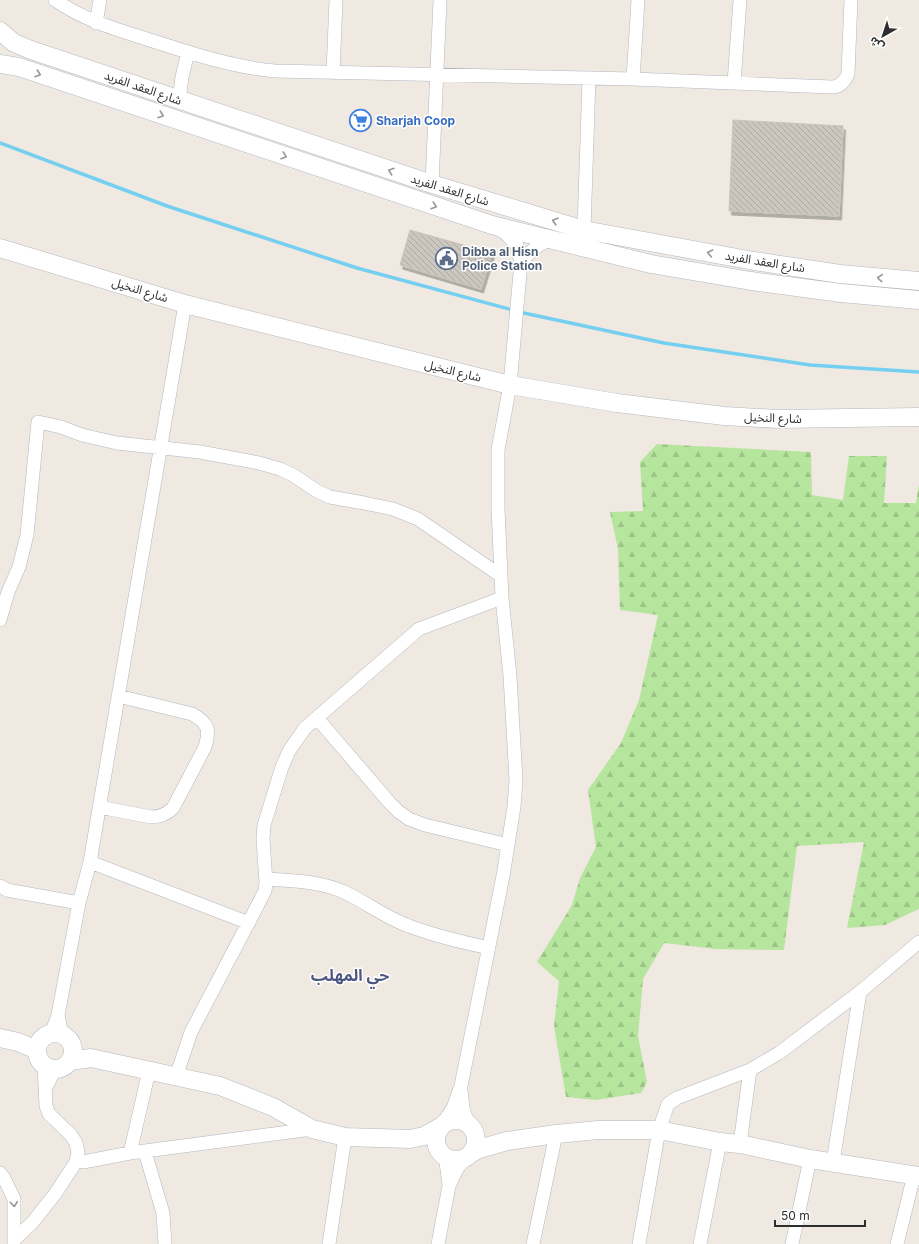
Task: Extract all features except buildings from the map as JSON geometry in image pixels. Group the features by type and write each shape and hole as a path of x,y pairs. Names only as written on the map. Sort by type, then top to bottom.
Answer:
{"street":[{"path":"55,0 96,23 188,52 239,66 262,70 333,73 633,79 832,87 840,85 844,82 848,74 851,0"},
{"path":"96,23 100,0"},
{"path":"333,73 336,0"},
{"path":"432,184 440,0"},
{"path":"633,79 638,0"},
{"path":"734,83 740,0"},
{"name":"شارع العقد الفريد","path":"0,31 14,43 31,50 179,101 432,184 584,230 754,262 840,274 919,281"},
{"path":"179,101 182,77 188,52"},
{"name":"شارع العقد الفريد","path":"0,64 19,67 492,225 650,264 751,281 841,293 919,300"},
{"path":"584,230 589,78"},
{"path":"449,1186 446,1162 436,1142 437,1131 453,1108 461,1086 503,876 514,807 516,780 510,676 502,598 498,450 510,386 521,262 517,245 505,233 492,225"},
{"path":"521,262 539,245 548,241 560,242"},
{"name":"شارع النخيل","path":"0,248 185,304 510,386 617,403 724,416 778,419 919,417"},
{"path":"15,1242 55,1194 76,1162 78,1152 74,1139 71,1135 49,1114 45,1098 46,1087 54,1050 58,1015 79,903 90,862 185,304"},
{"path":"0,620 8,592 19,567 27,535 38,422 46,423 82,435 117,443 200,452 259,463 293,475 317,491 330,497 364,503 404,513 418,519 501,576"},
{"path":"176,1077 191,1032 265,891 266,879 263,839 264,825 282,766 289,750 305,728 419,629 502,598"},
{"path":"99,807 151,817 157,817 168,813 177,801 205,747 208,738 209,731 205,723 192,714 118,696"},
{"path":"317,718 399,812 425,825 508,845"},
{"path":"90,862 249,923"},
{"path":"266,879 319,884 342,891 408,926 432,934 489,948"},
{"path":"0,886 7,890 79,903"},
{"path":"639,1244 658,1130 668,1104 677,1098 750,1070 779,1053 860,992 919,942"},
{"path":"832,1162 860,992"},
{"path":"0,1038 220,1086 273,1107 312,1129 345,1137 410,1139 424,1136 442,1125 453,1120 458,1120 488,1136 507,1141"},
{"path":"740,1144 750,1070"},
{"path":"130,1153 149,1071"},
{"path":"438,1244 449,1186 457,1169 475,1146 476,1142 462,1099 461,1086"},
{"path":"83,1162 130,1153 312,1129"},
{"path":"410,1139 419,1142 453,1160 458,1160 507,1141 598,1130 658,1130 720,1142 740,1144 810,1159 916,1176 897,1244"},
{"path":"533,1244 556,1134"},
{"path":"329,1244 345,1137"},
{"path":"700,1244 720,1142"},
{"path":"145,1152 163,1213 164,1244"},
{"path":"792,1244 810,1159"},
{"path":"0,1173 14,1199 15,1242"}],"green space":[{"path":"657,444 811,452 812,495 843,500 849,456 887,456 884,503 916,503 919,484 919,909 885,925 847,928 864,842 797,846 784,950 715,949 664,943 643,979 638,1036 647,1082 641,1093 596,1100 566,1097 554,1026 559,981 537,962 572,905 580,878 596,847 588,790 621,743 639,700 658,615 620,610 618,549 610,512 643,511 640,462"}],"waterway":[{"path":"0,143 167,206 357,268 513,310"},
{"path":"519,312 664,343 810,365 919,372"}],"place":[{"name":"Sharjah Coop","path":"360,121"},
{"name":"Dibba al Hisn Police Station","path":"446,259"}],"district":[{"name":"حي المهلب","path":"350,975"}]}
